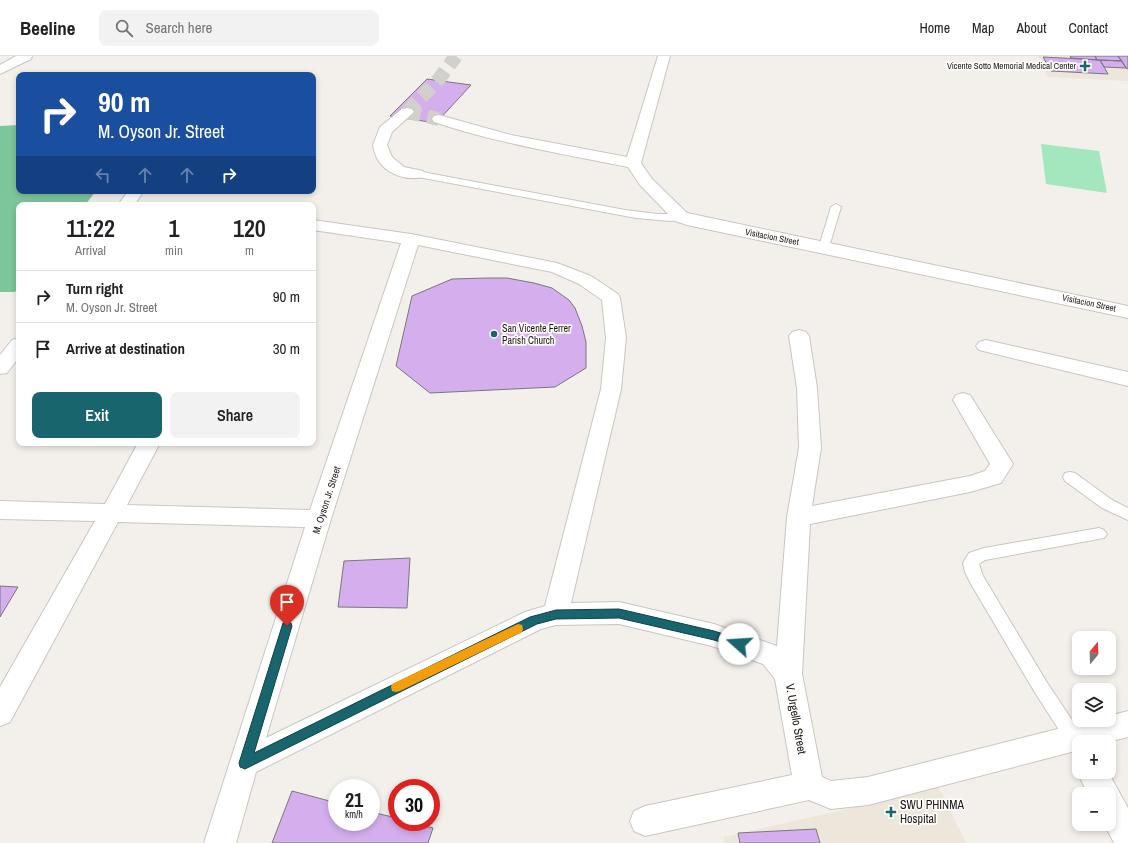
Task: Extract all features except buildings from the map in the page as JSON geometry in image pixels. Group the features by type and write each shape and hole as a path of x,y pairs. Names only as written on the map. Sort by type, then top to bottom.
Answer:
{"street":[{"path":"0,70 26,56"},
{"path":"439,118 473,130 501,137 633,163 664,56"},
{"path":"407,112 385,130 380,145 385,159 399,171 417,174"},
{"name":"Visitacion Street","path":"633,163 646,182 681,217 693,221 824,247 1128,312"},
{"path":"316,225 411,239 557,268 585,280 611,298 616,338 611,389 556,614"},
{"name":"M. Oyson Jr. Street","path":"220,843 319,519 411,239"},
{"path":"788,674 799,517 810,448 807,388 799,336"},
{"path":"986,346 1128,379"},
{"path":"0,368 16,348"},
{"path":"799,517 970,484 993,477 1002,464 963,400"},
{"path":"0,713 147,446"},
{"path":"0,510 319,519"},
{"name":"V. Urgello Street","path":"245,763 534,620 556,614 619,613 714,635 772,656 788,674 808,786"},
{"path":"1098,735 1128,724"},
{"path":"645,821 808,786 831,795 868,791 1072,744"},
{"path":"1116,816 1128,838"}],"lane":[{"path":"417,174 527,196 664,219 681,217"},
{"path":"824,247 836,207"},
{"path":"1070,477 1107,504 1128,514"},
{"path":"1072,737 972,572 971,563 975,557 984,554 1099,534"}],"shaded area":[{"name":"Vicente Sotto Memorial Medical Center","path":"1038,56 1128,56 1128,81 1047,77"},
{"name":"SWU PHINMA Hospital","path":"939,788 966,843 724,843 724,837"}],"green space":[{"path":"16,125 16,194 94,194 87,202 16,202 15,292 0,292 0,126"},
{"path":"1041,144 1099,151 1107,193 1046,184"}],"tunnel":[{"path":"439,119 407,112 439,79 456,56"}],"slow traffic":[{"path":"396,687 518,629"}],"place":[{"name":"Vicente Sotto Memorial Medical Center","path":"1085,66"},
{"name":"San Vicente Ferrer Parish Church","path":"494,334"},
{"name":"SWU PHINMA Hospital","path":"891,812"}],"route":[{"path":"287,626 245,763 534,620 556,614 619,613 714,635 739,644"}]}
